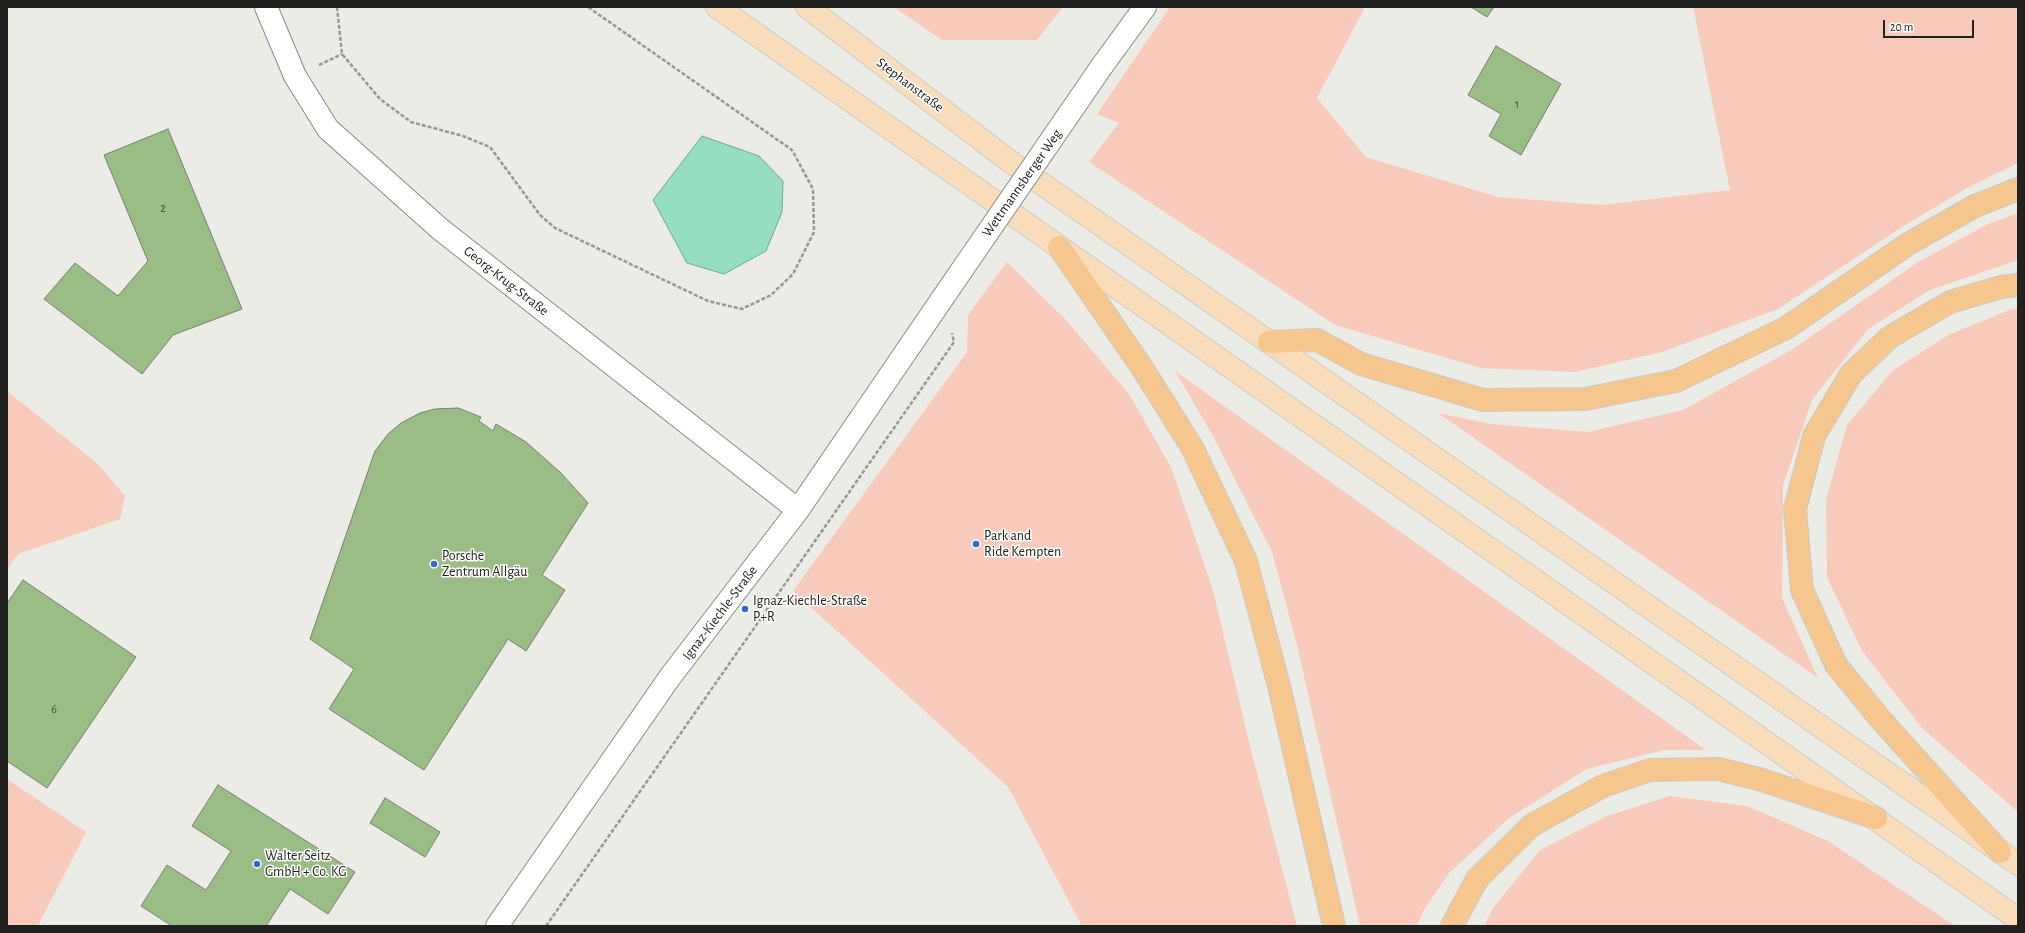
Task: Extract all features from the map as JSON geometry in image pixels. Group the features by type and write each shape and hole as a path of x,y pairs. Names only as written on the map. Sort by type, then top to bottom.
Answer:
{"highway":[{"path":"1269,342 1317,340 1361,364 1483,400 1585,399 1676,381 1786,328 1908,244 1975,206 2018,189"},
{"path":"1058,247 1141,366 1193,449 1246,560 1280,690 1334,926"},
{"path":"2000,852 1882,720 1836,665 1802,590 1795,509 1814,436 1851,374 1890,337 1950,302 2001,287 2018,285"},
{"path":"1452,926 1477,879 1532,825 1603,786 1650,770 1718,769 1759,779 1876,818"}],"main road":[{"path":"717,7 2018,919"},
{"name":"Stephanstraße","path":"807,7 1012,163 2018,864"}],"street":[{"name":"Georg-Krug-Straße","path":"266,7 295,76 328,128 440,229 798,510"},
{"name":"Wettmannsberger Weg","path":"942,299 1102,66 1145,7"},
{"name":"Ignaz-Kiechle-Straße","path":"497,926 670,677 798,510 942,299"}],"path":[{"path":"337,7 342,54 380,99 410,122 463,136 490,147 540,215 555,228 708,301 742,309 771,295 793,274 814,232 813,189 792,150 588,7"},
{"path":"546,926 954,342"}],"shaded area":[{"path":"894,7 1063,7 1037,40 942,40"},
{"path":"1170,7 1365,7 1317,98 1366,157 1498,197 1601,205 1730,190 1693,7 2018,7 2018,163 1967,188 1902,227 1778,309 1662,352 1575,372 1481,368 1335,325 1089,162 1119,123 1097,114"},
{"path":"702,136 759,156 783,181 782,212 766,251 724,274 687,263 653,200"},
{"path":"2018,213 2018,260 1930,290 1868,329 1812,400 1783,485 1782,598 1818,678 1438,413 1491,424 1588,432 1683,410 1793,349 1918,262 1988,224"},
{"path":"1007,262 1067,321 1129,394 1171,467 1213,590 1249,742 1297,926 1082,926 1008,787 793,591 967,352 968,315"},
{"path":"2012,309 2018,309 2018,812 1922,728 1862,651 1827,577 1826,500 1847,425 1893,370 1950,334"},
{"path":"1175,371 1706,750 1664,750 1587,769 1509,818 1449,873 1423,911 1417,926 1360,926 1297,645 1272,552 1212,434"},
{"path":"7,391 98,464 125,496 120,519 18,554 7,570"},
{"path":"7,779 86,832 38,926 7,926"},
{"path":"1670,796 1747,806 1828,841 1955,926 1484,926 1493,908 1540,850 1607,816"}],"building":[{"path":"1471,7 1494,7 1487,17"},
{"path":"1496,46 1561,84 1521,155 1489,136 1501,114 1468,95"},
{"path":"168,129 242,309 173,335 142,374 44,299 75,263 118,296 148,261 104,155"},
{"path":"458,408 481,417 479,421 493,431 496,424 526,442 561,473 588,503 542,575 565,590 526,651 508,639 424,770 329,709 354,669 310,639 375,451 388,434 401,423 420,413 435,409"},
{"path":"23,580 136,657 47,788 7,761 7,603"},
{"path":"218,785 355,872 328,914 290,889 266,926 172,926 141,906 167,865 206,890 231,851 192,826"},
{"path":"385,798 440,832 425,857 370,823"}],"place":[{"name":"Park and Ride Kempten","path":"976,544"},
{"name":"Porsche Zentrum Allgäu","path":"434,564"},
{"name":"Ignaz-Kiechle-Straße P+R","path":"745,609"},
{"name":"Walter Seitz GmbH + Co. KG","path":"257,864"}]}
